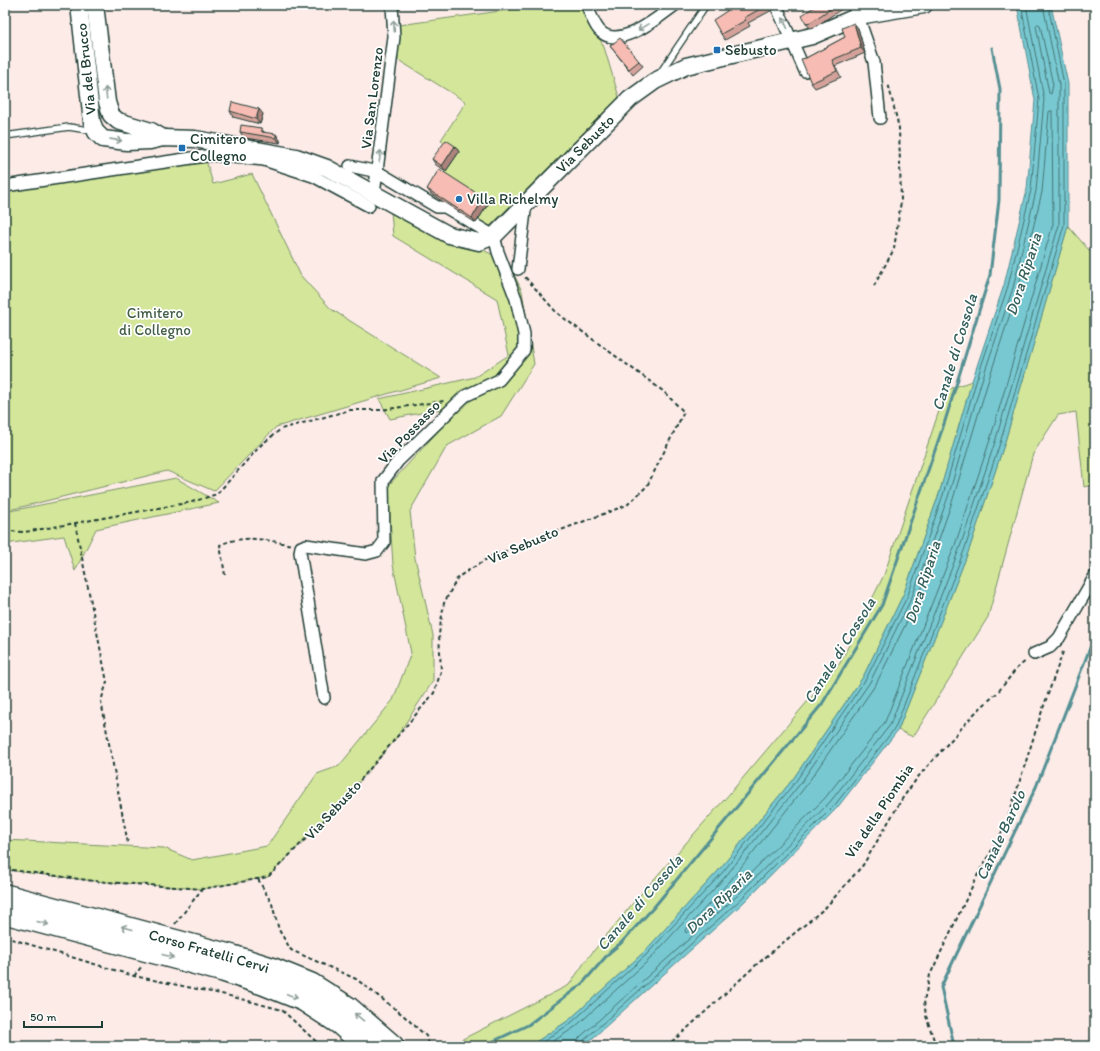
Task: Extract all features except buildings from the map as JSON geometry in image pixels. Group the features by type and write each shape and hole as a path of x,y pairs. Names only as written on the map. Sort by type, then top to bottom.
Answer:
{"highway":[{"name":"Corso Fratelli Cervi","path":"5,895 233,956 271,968 311,984 349,1008 391,1044"},
{"name":"Corso Fratelli Cervi","path":"5,913 223,971 263,984 302,1000 340,1024 365,1046"}],"street":[{"name":"Via del Brucco","path":"79,5 92,122 96,132 103,139 127,142 150,141 163,138"},
{"name":"Via del Brucco","path":"95,5 107,98 111,115 118,121 151,131 163,138"},
{"name":"Via San Lorenzo","path":"372,200 378,172 394,36 392,5"},
{"path":"587,5 600,31 609,36 625,36 639,30 675,5"},
{"path":"776,5 793,40 804,71"},
{"name":"Via Sebusto","path":"494,236 630,99 655,81 686,66 818,34 856,11 924,5"},
{"path":"856,11 874,62 880,118"},
{"path":"163,138 195,139 296,157 327,168 372,200"},
{"path":"5,186 212,155 264,160 313,176 372,200 449,235 479,242 494,236"},
{"path":"350,166 378,172 437,207 445,207 494,236"},
{"path":"518,269 526,203"},
{"name":"Via Possasso","path":"301,547 306,545 366,554 377,551 384,542 383,481 403,456 464,396 499,380 524,350 524,334 516,299 498,252 494,236"},
{"path":"301,547 300,552 324,698"},
{"path":"1034,654 1050,647 1059,638 1095,576"}],"lane":[{"name":"Via Sebusto","path":"655,81 706,5"},
{"path":"5,136 69,127 96,132"}],"path":[{"path":"874,62 886,77 899,128 901,201 894,249 874,286"},
{"name":"Via Sebusto","path":"5,869 94,881 202,889 268,877 341,804 434,693 441,671 439,634 444,603 458,577 490,557 627,505 647,486 684,412 663,391 557,313 518,269"},
{"path":"5,531 25,532 192,502 217,494 261,445 281,429 350,410 381,410 431,405 464,396"},
{"path":"75,523 107,682 101,701 128,844"},
{"path":"225,575 220,545 232,540 265,540 301,547"},
{"path":"936,1046 926,1016 924,1001 930,975 979,872 1000,838 1007,821 1042,711 1065,646"},
{"name":"Via della Piombia","path":"666,1046 680,1036 756,966 825,908 862,864 918,777 974,714 998,692 1017,668 1034,654"},
{"path":"258,879 272,904 279,930 291,950 356,979 403,1015 426,1036 430,1046"},
{"path":"175,924 202,889"},
{"path":"5,937 134,976 226,995 282,1010 321,1046"},
{"path":"134,976 143,965"}],"green space":[{"path":"544,5 582,5 604,47 619,97 488,228 476,223 488,204 443,175 459,152 441,140 466,102 395,58 399,25"},
{"name":"Cimitero di Collegno","path":"206,160 213,184 252,174 301,276 331,309 441,378 276,427 214,491 167,471 5,511 5,190"},
{"path":"391,211 407,222 481,249 508,262 522,291 534,364 501,416 447,446 410,511 415,558 433,635 433,681 394,741 341,803 268,877 202,889 94,881 6,870 5,840 164,848 192,860 267,846 317,774 339,766 393,700 411,653 393,565 388,486 462,405 390,419 379,399 475,377 509,355 497,299 393,236"},
{"path":"1068,226 1095,257 1095,484 1084,487 1076,412 1058,415 1033,454 988,617 913,737 898,730 969,550 1004,445"},
{"path":"972,381 939,494 904,593 863,677 793,779 718,871 644,952 569,1020 530,1046 449,1046 569,985 587,959 633,903 731,792 840,663 884,575 946,390"},
{"path":"176,478 219,503 96,529 75,571 64,536 5,544 5,512"}],"water":[{"name":"Dora Riparia","path":"1017,5 1051,5 1068,84 1068,226 1004,445 969,550 898,730 837,808 743,903 584,1046 530,1046 569,1020 644,952 718,871 793,779 863,677 904,593 939,494 972,381 1004,285 1027,189 1035,100"}],"waterway":[{"name":"Canale di Cossola","path":"483,1046 528,1025 582,984 610,952 621,943 654,907 822,704 882,605 945,421 990,275 999,200 1000,89 992,48"},
{"name":"Canale Barolo","path":"954,1046 941,987 1036,787 1095,635"}],"place":[{"name":"Sebusto","path":"717,50"},
{"name":"Cimitero Collegno","path":"182,148"},
{"name":"Villa Richelmy","path":"459,199"}]}
